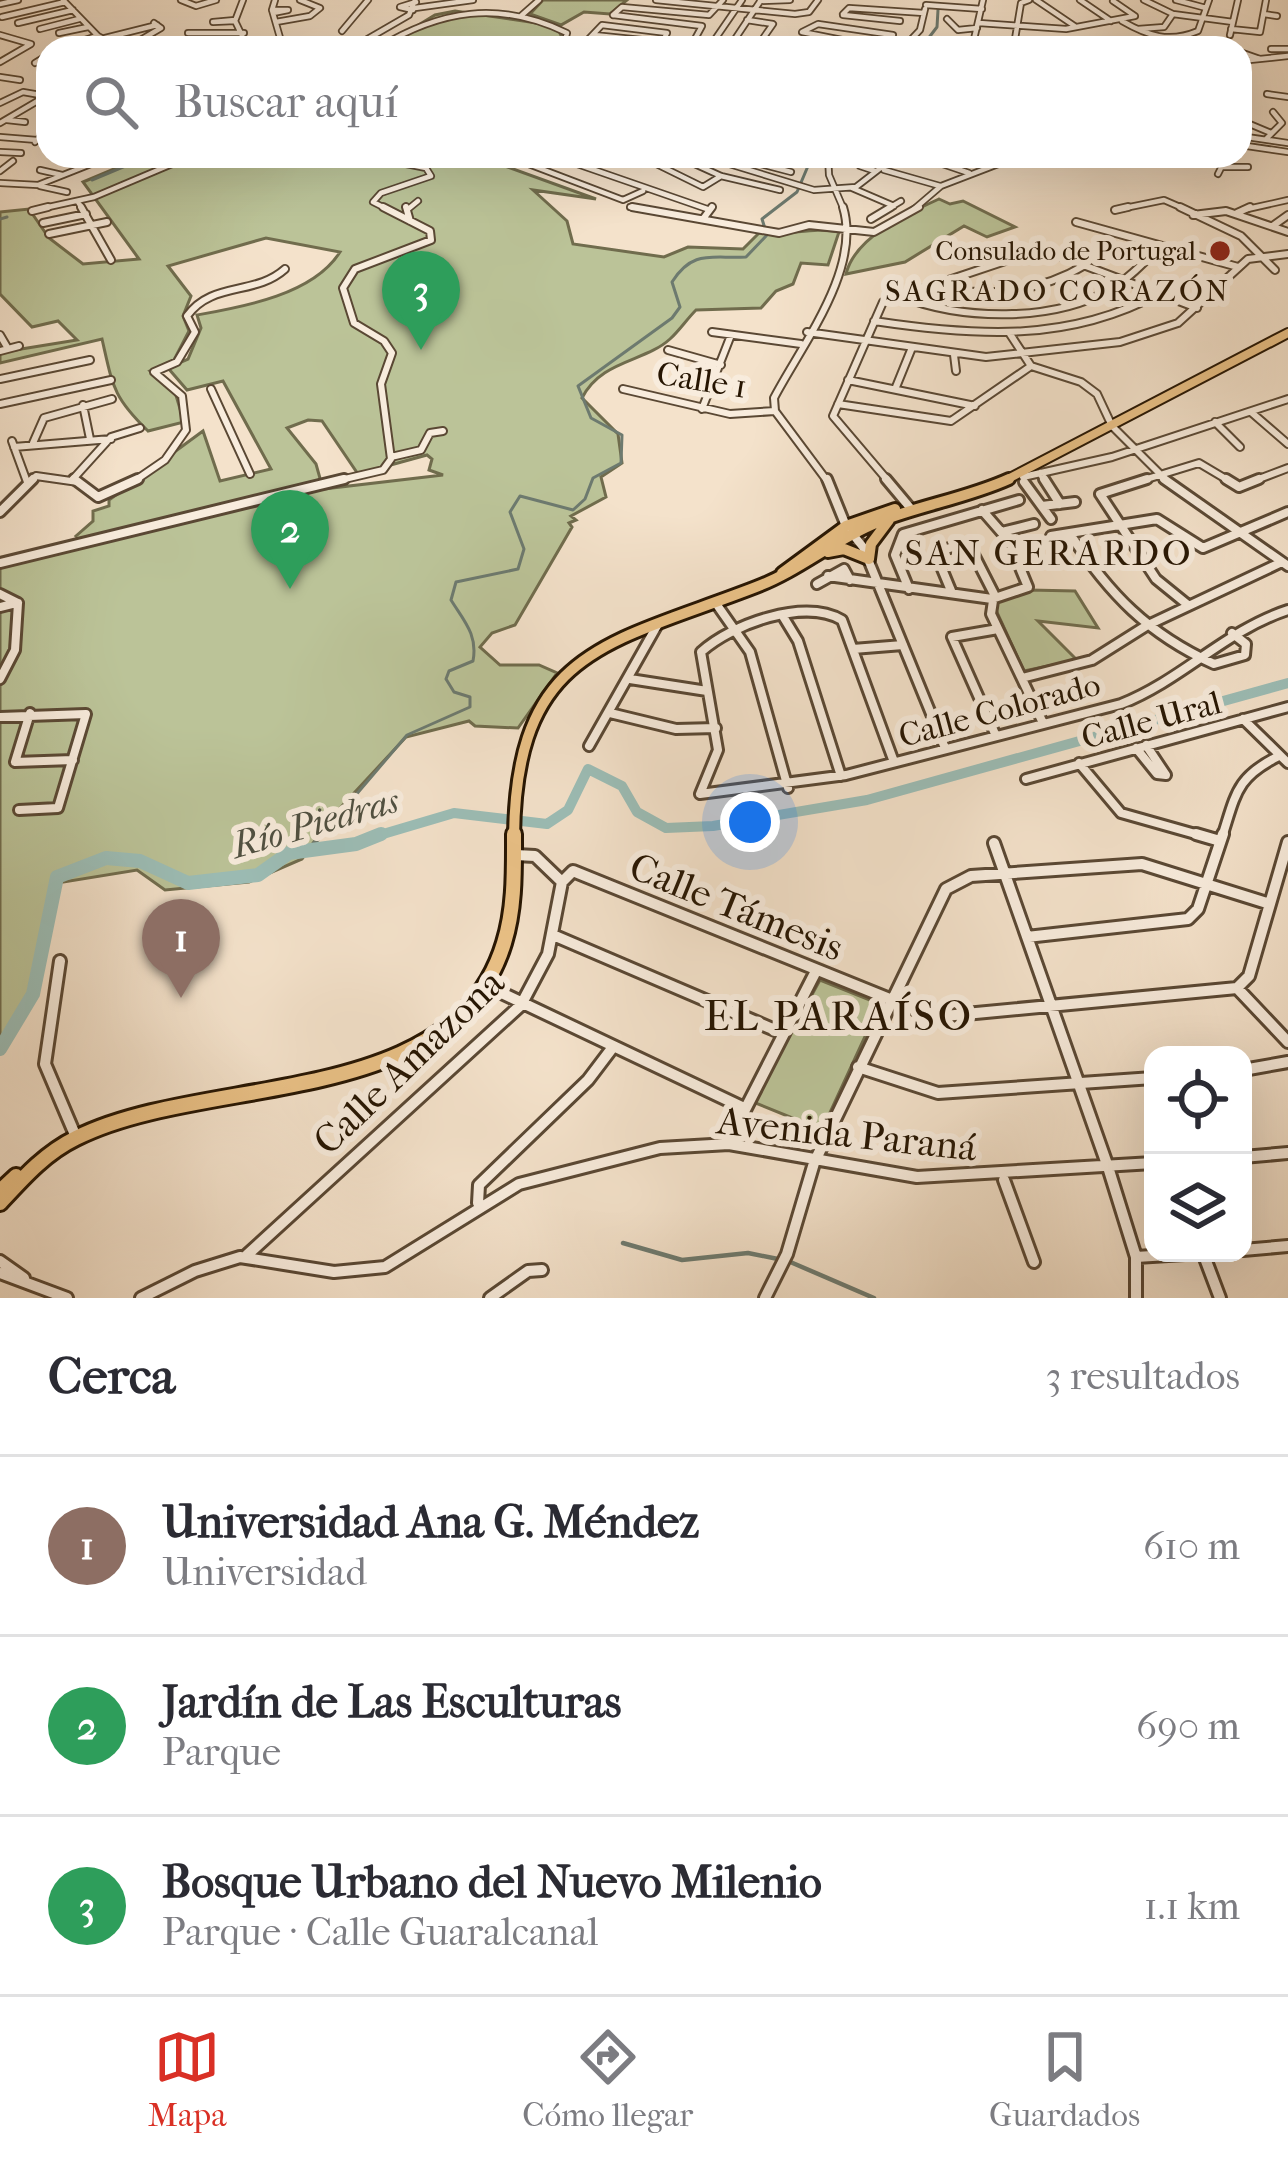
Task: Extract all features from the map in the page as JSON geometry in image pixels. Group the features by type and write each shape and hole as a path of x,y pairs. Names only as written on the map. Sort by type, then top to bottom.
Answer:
{"main road":[{"path":"1111,424 1288,330"},
{"path":"776,579 849,530 909,507 1006,481 1288,330"},
{"path":"821,554 844,549 869,560 877,532 909,507"},
{"path":"0,1191 76,1138 121,1121 397,1057 448,1027 487,986 507,946 514,914 514,799 526,733 561,678 613,639 776,579 821,554 849,530 897,514"},
{"path":"0,1203 53,1152"}],"street":[{"path":"0,4 14,0"},
{"path":"181,0 194,6 216,0"},
{"path":"243,0 235,21 245,36"},
{"path":"275,0 272,11 280,36"},
{"path":"276,22 310,16 320,8 301,0"},
{"path":"341,31 368,0"},
{"path":"521,16 539,0"},
{"path":"656,0 802,14 818,0"},
{"path":"697,36 702,26 613,15 626,7 710,15 724,0"},
{"path":"717,36 742,0"},
{"path":"736,36 761,1 790,0"},
{"path":"975,36 983,0"},
{"path":"1015,36 1022,3 1033,0 1077,28"},
{"path":"947,19 958,30 1077,28 1135,16 1115,0 1083,2"},
{"path":"1144,0 1173,14 1260,32 1266,0"},
{"path":"1176,0 1206,8"},
{"path":"1185,36 1198,32 1209,0"},
{"path":"1231,29 1238,0"},
{"path":"8,19 64,1 100,36"},
{"path":"374,36 415,5 472,2"},
{"path":"915,36 926,2 982,9"},
{"path":"1083,2 1148,36"},
{"path":"900,21 843,14 849,8 924,13"},
{"path":"8,19 73,10"},
{"path":"398,36 433,15 452,11 521,16 559,26 567,36"},
{"path":"820,36 802,32 818,24 893,35 902,11"},
{"path":"1136,30 1168,25 1173,14"},
{"path":"1264,14 1277,16"},
{"path":"8,19 47,31 89,27"},
{"path":"47,31 81,19"},
{"path":"747,20 773,24 765,36"},
{"path":"108,36 155,23 154,36"},
{"path":"592,34 602,25 663,32 662,36"},
{"path":"964,32 978,27"},
{"path":"385,30 403,33"},
{"path":"209,36 244,33"},
{"path":"0,34 31,42 2,60"},
{"path":"123,34 127,36"},
{"path":"592,34 604,36"},
{"path":"1271,50 1288,52"},
{"path":"1252,60 1288,52"},
{"path":"1252,56 1260,59"},
{"path":"0,77 18,79"},
{"path":"0,103 22,92 36,94"},
{"path":"1267,94 1288,97"},
{"path":"3,122 36,102"},
{"path":"1265,140 1282,123 1273,112"},
{"path":"3,122 22,124 33,116"},
{"path":"1252,125 1271,133"},
{"path":"0,136 34,143"},
{"path":"1252,138 1288,143"},
{"path":"1,168 34,143"},
{"path":"1252,148 1288,152"},
{"path":"0,152 16,157"},
{"path":"38,185 83,168"},
{"path":"32,211 78,202 162,168"},
{"path":"0,563 383,470 391,457 381,384 392,353 384,341 354,323 344,287 350,273 362,266 431,240 430,231 373,202 376,196 428,180 426,168"},
{"path":"540,168 622,200 644,190"},
{"path":"564,177 582,168"},
{"path":"587,168 644,190 712,207 703,219"},
{"path":"664,168 703,187 721,176"},
{"path":"703,168 780,190"},
{"path":"773,168 790,172"},
{"path":"830,168 834,190 847,213 848,230 836,272 775,398 775,411 825,475 849,530 869,560 945,748"},
{"path":"870,168 940,186"},
{"path":"852,188 882,168"},
{"path":"951,168 970,173"},
{"path":"816,225 878,231 919,207 940,186 984,168"},
{"path":"734,169 834,190 852,188 897,204 871,217"},
{"path":"40,170 64,176"},
{"path":"769,188 776,179"},
{"path":"0,183 67,192"},
{"path":"1180,195 1181,208"},
{"path":"1115,210 1165,200 1256,240 1275,270"},
{"path":"1236,214 1262,202 1288,200"},
{"path":"411,222 406,207 418,201"},
{"path":"78,202 111,260"},
{"path":"630,207 778,233 840,224 847,213"},
{"path":"44,223 86,214"},
{"path":"1193,215 1236,214 1288,232"},
{"path":"1274,225 1288,215"},
{"path":"50,234 107,222"},
{"path":"1076,222 1239,267"},
{"path":"898,295 953,312 1034,308 1092,298 1161,246"},
{"path":"909,507 836,423 838,404 883,302 1030,249 1197,308"},
{"path":"807,332 954,355 1024,356 1158,332 1197,308 1248,259 1288,254"},
{"path":"931,284 954,290 991,290 1060,280 1086,265"},
{"path":"0,512 27,482 46,474 74,479 94,496 117,492 186,438 190,421 182,394 154,371 184,354 194,332 187,316 210,291 268,283 285,269"},
{"path":"874,321 941,332 1010,334 1117,317 1160,293"},
{"path":"1034,308 1053,328"},
{"path":"712,332 801,344"},
{"path":"702,409 731,334"},
{"path":"1010,334 1031,366 1081,382 1105,408 1111,424 1162,478 1286,562"},
{"path":"0,335 4,349 20,346"},
{"path":"896,387 911,349"},
{"path":"668,350 722,365"},
{"path":"0,379 87,361 80,352"},
{"path":"954,355 956,371"},
{"path":"48,359 50,368"},
{"path":"15,366 17,375"},
{"path":"838,404 942,422 958,419 1031,366"},
{"path":"90,374 92,384"},
{"path":"0,404 111,380"},
{"path":"848,380 975,406"},
{"path":"56,381 59,391"},
{"path":"22,388 25,398"},
{"name":"Calle 1","path":"622,389 702,409 775,411"},
{"path":"210,391 250,474"},
{"path":"33,443 44,418 112,399"},
{"path":"1051,519 1024,480 1288,399"},
{"path":"82,404 90,439"},
{"path":"1105,408 1123,414"},
{"path":"1250,411 1288,444"},
{"path":"1214,421 1240,447"},
{"path":"1272,430 1288,427"},
{"path":"74,479 88,458 111,439 126,428 140,428"},
{"path":"391,457 421,450 430,433 443,430"},
{"path":"27,482 13,444 111,439"},
{"path":"1188,605 1156,579 1100,494 1199,463 1239,487 1288,467"},
{"path":"1040,473 1060,504"},
{"path":"909,589 895,555 903,534 1018,500"},
{"path":"1042,506 1075,502"},
{"path":"817,584 828,576 992,599 1031,584 1002,532 982,510"},
{"path":"1051,536 1157,519 1203,548 1288,512"},
{"path":"1002,532 1034,524"},
{"path":"1070,534 1114,603 1146,626 1214,664 1245,655 1246,644 1232,633"},
{"path":"952,594 935,552 962,542 971,546 998,629 1043,724"},
{"path":"1022,678 1092,660 1146,626 1286,562"},
{"path":"0,594 17,603"},
{"path":"714,602 750,652 788,788"},
{"path":"0,607 17,603"},
{"path":"0,679 15,650 17,603"},
{"path":"610,713 676,729 716,728 701,652 814,608 833,612 853,650 894,762"},
{"name":"Calle Colorado","path":"716,728 718,750 700,794 788,788 1141,697 1252,620 1286,612"},
{"path":"784,618 798,641 842,776"},
{"path":"589,746 658,633 657,620"},
{"path":"996,736 952,637 998,629"},
{"path":"853,650 903,645"},
{"path":"630,679 707,691"},
{"name":"Calle Ural","path":"1026,779 1288,706"},
{"path":"30,713 15,762 73,760"},
{"path":"0,717 86,714 58,808 19,810"},
{"path":"1027,937 1177,924 1198,909 1239,785 1251,770 1283,760 1244,719"},
{"path":"1079,763 1121,813 1220,841"},
{"path":"1288,842 1249,976 1237,988 1288,1042"},
{"path":"994,843 1108,1167 1136,1257 1136,1298"},
{"path":"514,855 535,856 562,882"},
{"path":"765,1298 788,1254 814,1163 946,889 971,876 1142,864 1270,904"},
{"name":"Calle Támesis","path":"562,882 573,871 934,1017 1237,988"},
{"name":"Calle Amazona","path":"247,1256 521,1005 553,934 562,882"},
{"path":"553,934 782,1033"},
{"path":"60,961 45,1064 76,1138"},
{"path":"728,1144 742,1107 816,970"},
{"path":"487,986 742,1107"},
{"path":"478,1205 479,1185 588,1080 613,1047"},
{"path":"1252,1068 1288,1062"},
{"path":"858,1067 938,1093 1144,1079"},
{"name":"Avenida Paraná","path":"141,1298 160,1285 247,1256 311,1269 383,1268 424,1248 478,1205 545,1175 728,1144 912,1177 1004,1180 1144,1164"},
{"path":"1252,1156 1288,1153"},
{"path":"1004,1180 1034,1262"},
{"path":"1252,1249 1288,1246"},
{"path":"1136,1257 1144,1257"},
{"path":"0,1261 30,1283"},
{"path":"1206,1262 1220,1298"},
{"path":"490,1298 528,1271 542,1270"},
{"path":"0,1273 67,1298"}],"green space":[{"path":"543,0 627,0 610,14 584,12 561,25 530,14"},
{"path":"455,11 557,26 561,36 401,36 435,15"},
{"path":"116,168 510,168 596,199 533,190 567,221 573,244 664,257 688,247 743,249 760,232 839,232 828,265 801,263 793,284 776,291 761,308 696,310 660,347 590,385 582,398 618,434 622,463 601,477 606,497 571,516 576,520 569,523 572,527 515,625 492,633 480,647 500,665 539,665 557,673 518,728 475,726 469,721 406,737 330,819 302,859 249,882 165,890 137,870 57,883 35,982 17,1019 0,1040 0,565 82,542 76,536 93,521 93,511 109,506 109,500 203,431 220,481 271,469 223,381 187,390 168,368 188,359 201,328 197,315 295,289 328,267 340,252 266,238 168,266 191,296 183,316 189,331 174,360 150,371 175,392 184,422 148,431 116,390 102,339 0,363 0,354 9,351 77,340 58,321 32,327 0,294 0,212 29,209 49,238 83,264 139,259 83,182","holes":["308,420 322,421 358,474 427,455 432,459 429,470 443,475 323,489 316,464 287,428"]},
{"path":"939,199 950,204 963,201 1015,227 987,237 964,226 905,262 846,274 871,238"},
{"path":"1029,590 1075,591 1098,628 1038,621 1077,660 1024,671 995,608 999,600"},
{"path":"820,980 880,1004 822,1130 753,1102"}],"waterway":[{"path":"930,36 937,27 938,10"},
{"path":"92,180 120,168"},
{"path":"320,837 407,735 470,707 470,697 454,692 446,679 449,671 473,661 474,652 469,629 451,600 456,582 518,569 524,549 510,512 520,496 573,510 585,499 593,478 621,463 622,435 591,418 578,386 672,318 680,307 672,282 688,264 704,258 746,257 767,235 762,219 797,192 807,168"},
{"path":"0,219 7,217"},
{"name":"Río Piedras","path":"375,836 454,813 547,824 568,810 588,769 622,786 637,812 666,828 713,826 867,800 1288,683"},
{"path":"306,853 322,834"},
{"name":"Río Piedras","path":"375,836 381,834"},
{"name":"Río Piedras","path":"0,1049 33,994 57,877 106,858 140,861 188,883 258,875 289,853 356,844 375,836"},
{"path":"623,1243 682,1260 748,1253 778,1259"},
{"path":"788,1261 874,1298"}],"place":[{"name":"Consulado de Portugal","path":"1220,251"},
{"name":"Bosque Urbano del Nuevo Milenio","path":"421,350"},
{"name":"Jardín de Las Esculturas","path":"290,589"},
{"name":"Universidad Ana G. Méndez","path":"181,998"}],"district":[{"name":"SAGRADO CORAZÓN","path":"1058,291"},
{"name":"SAN GERARDO","path":"1049,552"},
{"name":"EL PARAÍSO","path":"839,1015"}]}
